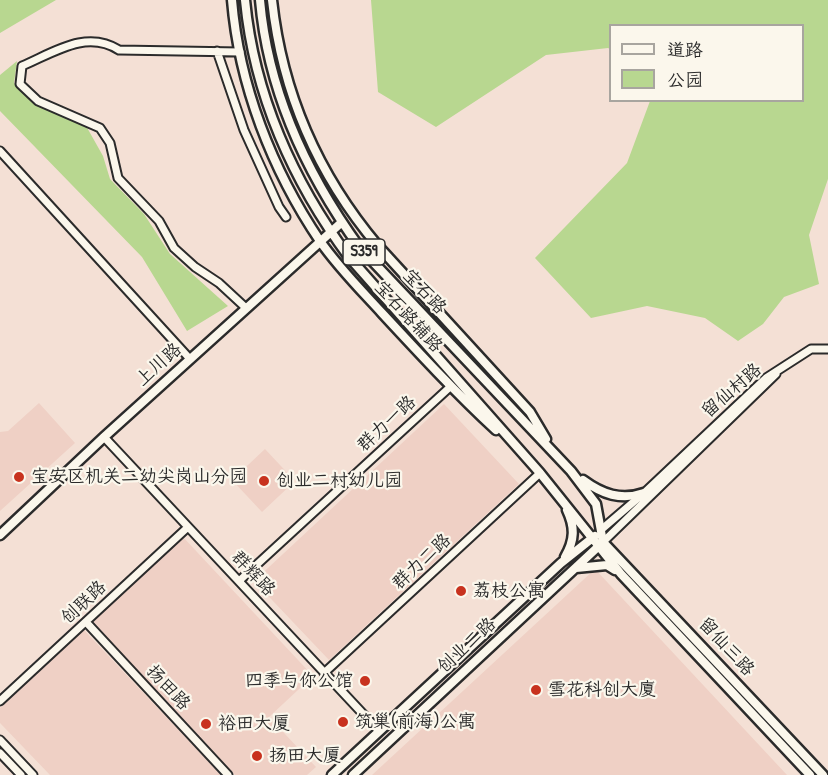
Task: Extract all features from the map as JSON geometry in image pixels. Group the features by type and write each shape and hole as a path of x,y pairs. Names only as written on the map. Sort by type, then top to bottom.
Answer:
{"main road":[{"name":"宝石路辅路","path":"231,0 234,27 247,84 266,141 296,203 320,241 338,265 450,387 534,465"},
{"name":"宝石路","path":"245,0 247,25 260,81 278,136 308,196 330,232 357,266 534,465 592,538 601,544 602,529 596,504 571,471 360,248 321,189 292,130 275,77 262,22 260,0"},
{"name":"宝石路辅路","path":"272,0 280,57 290,89 303,127 319,161 337,191 360,225 378,246 530,412 554,452"},
{"name":"上川路","path":"0,535 104,437 342,222"},
{"path":"571,471 585,482 609,494 629,497 644,492"},
{"name":"创业二路","path":"561,563 570,549 574,536 571,518 562,498"},
{"name":"创业二路","path":"332,775 561,563 602,529"},
{"name":"创业二路","path":"353,775 601,544"},
{"name":"留仙三路","path":"601,544 621,573 810,775"},
{"name":"留仙三路","path":"601,544 823,775"},
{"path":"576,568 607,565 621,573"}],"street":[{"path":"240,52 119,50 106,43 84,41 21,66 20,84 38,100 100,128 110,143 118,178 159,221 174,248 195,267 219,283 246,308"},
{"path":"217,51 244,130 279,207 286,217"},
{"path":"0,151 190,359"},
{"path":"780,370 812,349 828,349"},
{"name":"留仙村路","path":"602,529 766,378 780,370"},
{"name":"留仙村路","path":"601,544 780,370"},
{"name":"群力一路","path":"239,582 450,387"},
{"name":"群辉路","path":"104,437 379,731"},
{"name":"群力二路","path":"324,672 540,473"},
{"name":"创联路","path":"0,701 188,527"},
{"name":"扬田路","path":"86,622 228,775"},
{"path":"0,740 33,775"},
{"path":"0,753 21,775"}],"shaded area":[{"name":"宝安区机关二幼尖岗山分园","path":"39,403 75,443 0,511 0,432 8,431"},
{"path":"444,404 519,484 329,660 254,581"},
{"name":"创业二村幼儿园","path":"265,449 295,481 262,512 232,480"},
{"path":"183,537 313,676 269,717 316,767 307,775 235,775 91,622"},
{"path":"595,569 787,775 372,775"},
{"path":"84,630 221,775 50,775 0,723 0,708"}],"green space":[{"path":"0,0 56,0 0,33"},
{"path":"371,0 828,0 828,179 809,235 819,284 784,297 763,324 738,341 705,318 647,306 591,318 535,258 627,163 650,102 804,102 804,24 609,24 609,48 546,55 436,127 378,92"},
{"path":"17,61 14,83 36,104 85,124 103,156 110,179 144,214 170,254 228,306 187,331 142,257 0,111 0,75"}],"place":[{"name":"宝安区机关二幼尖岗山分园","path":"19,477"},
{"name":"创业二村幼儿园","path":"264,481"},
{"name":"荔枝公寓","path":"461,591"},
{"name":"四季与你公馆","path":"365,681"},
{"name":"雪花科创大廈","path":"536,690"},
{"name":"筑巢(前海)公寓","path":"343,722"},
{"name":"裕田大厦","path":"206,724"},
{"name":"扬田大厦","path":"257,756"}]}
